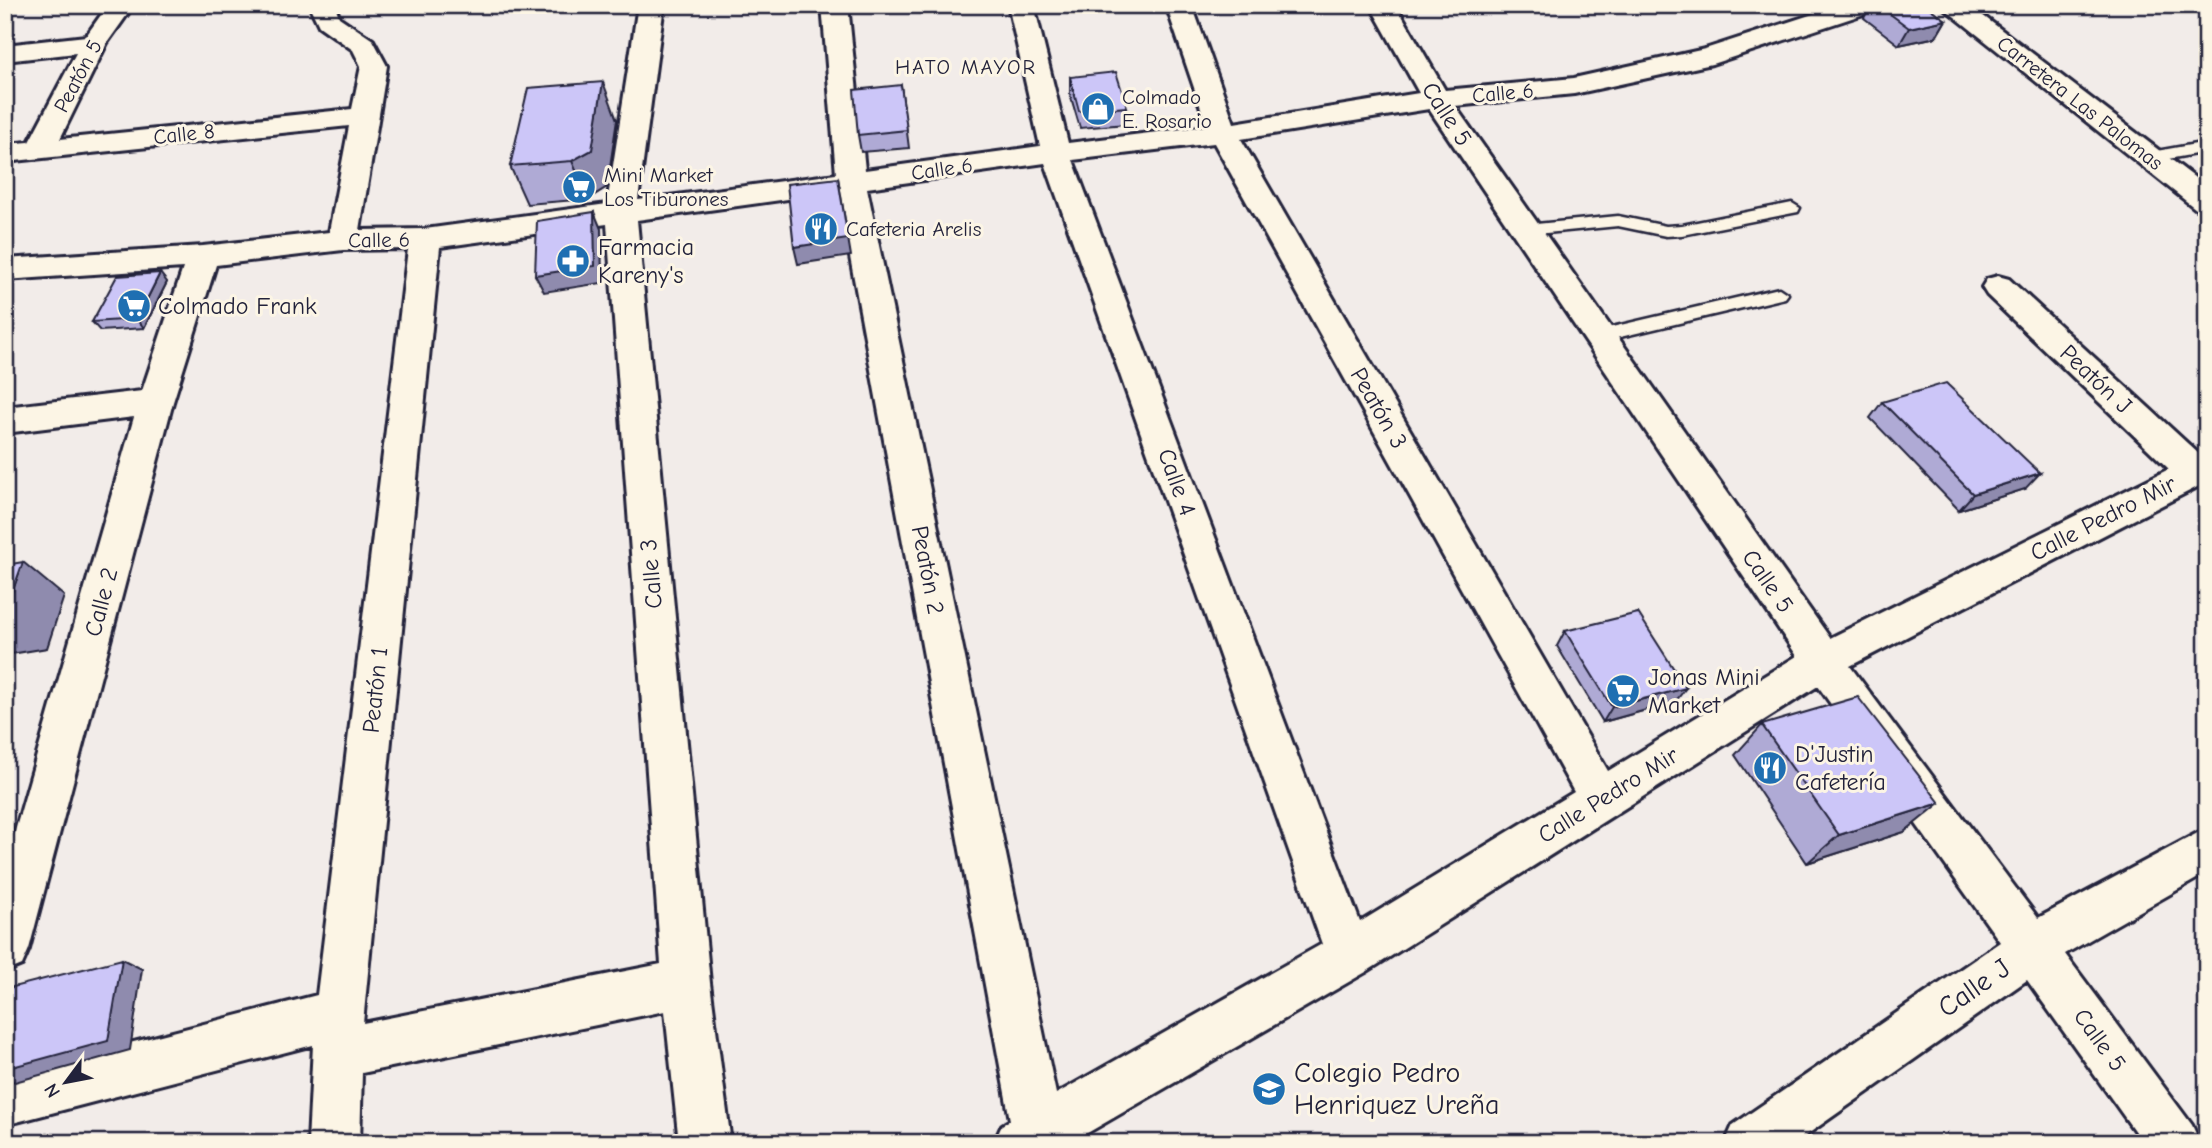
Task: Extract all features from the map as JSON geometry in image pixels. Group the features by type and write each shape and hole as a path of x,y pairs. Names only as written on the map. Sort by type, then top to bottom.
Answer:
{"street":[{"name":"Peatón 5","path":"40,149 94,43 121,5"},
{"path":"322,5 328,21 365,46 374,66 343,240"},
{"name":"Calle 3","path":"652,5 621,214 686,983 705,1143"},
{"name":"Peatón 2","path":"835,5 851,181 1029,1137"},
{"name":"Calle 4","path":"1021,5 1056,153 1349,955"},
{"name":"Peatón 3","path":"1180,5 1223,133 1601,799"},
{"name":"Calle 5","path":"1383,5 1436,99 1823,661 2174,1143"},
{"name":"Calle 6","path":"5,270 203,256 343,240 425,239 1056,153 1223,133 1436,99 1574,86 1712,56 1867,5"},
{"name":"Carretera Las Palomas","path":"1953,5 2207,202"},
{"path":"5,52 94,43"},
{"name":"Calle 8","path":"5,153 363,116"},
{"name":"Peatón 1","path":"334,1143 339,1034 425,239"},
{"name":"Calle 2","path":"5,949 156,402 203,256"},
{"name":"Peatón J","path":"1998,288 2200,469"},
{"path":"5,420 156,402"},
{"name":"Calle Pedro Mir","path":"1029,1137 1349,955 1823,661 2200,469"},
{"name":"Calle J","path":"1751,1143 2033,947 2207,849"},
{"path":"5,1100 339,1034 686,983"}],"lane":[{"path":"2151,157 2207,147"},
{"path":"1526,230 1618,221 1666,231 1682,230 1791,208"},
{"path":"1599,336 1779,294"}],"building":[{"path":"1878,5 1925,5 1946,20 1909,28"},
{"path":"1116,72 1127,107 1079,111 1070,77"},
{"path":"603,82 592,150 572,161 510,166 528,88"},
{"path":"901,85 907,130 858,135 854,90"},
{"name":"Cafeteria Arelis","path":"838,178 848,239 794,247 787,184"},
{"path":"594,212 595,266 535,275 537,221"},
{"path":"160,273 137,319 92,322 117,276"},
{"path":"1946,383 2040,473 1973,494 1882,402"},
{"path":"23,562 5,612 5,565"},
{"path":"1638,613 1686,688 1612,707 1565,631"},
{"path":"1858,697 1940,803 1839,835 1762,725"},
{"path":"122,959 108,1041 5,1069 5,1006 9,988"}],"place":[{"name":"Colmado E. Rosario","path":"1098,109"},
{"name":"Mini Market Los Tiburones","path":"579,187"},
{"name":"Cafeteria Arelis","path":"821,229"},
{"name":"Farmacia Kareny's","path":"573,261"},
{"name":"Colmado Frank","path":"134,306"},
{"name":"Jonas Mini Market","path":"1623,691"},
{"name":"D'Justin Cafetería","path":"1770,768"},
{"name":"Colegio Pedro Henriquez Ureña","path":"1269,1089"}],"district":[{"name":"HATO MAYOR","path":"966,67"}]}
